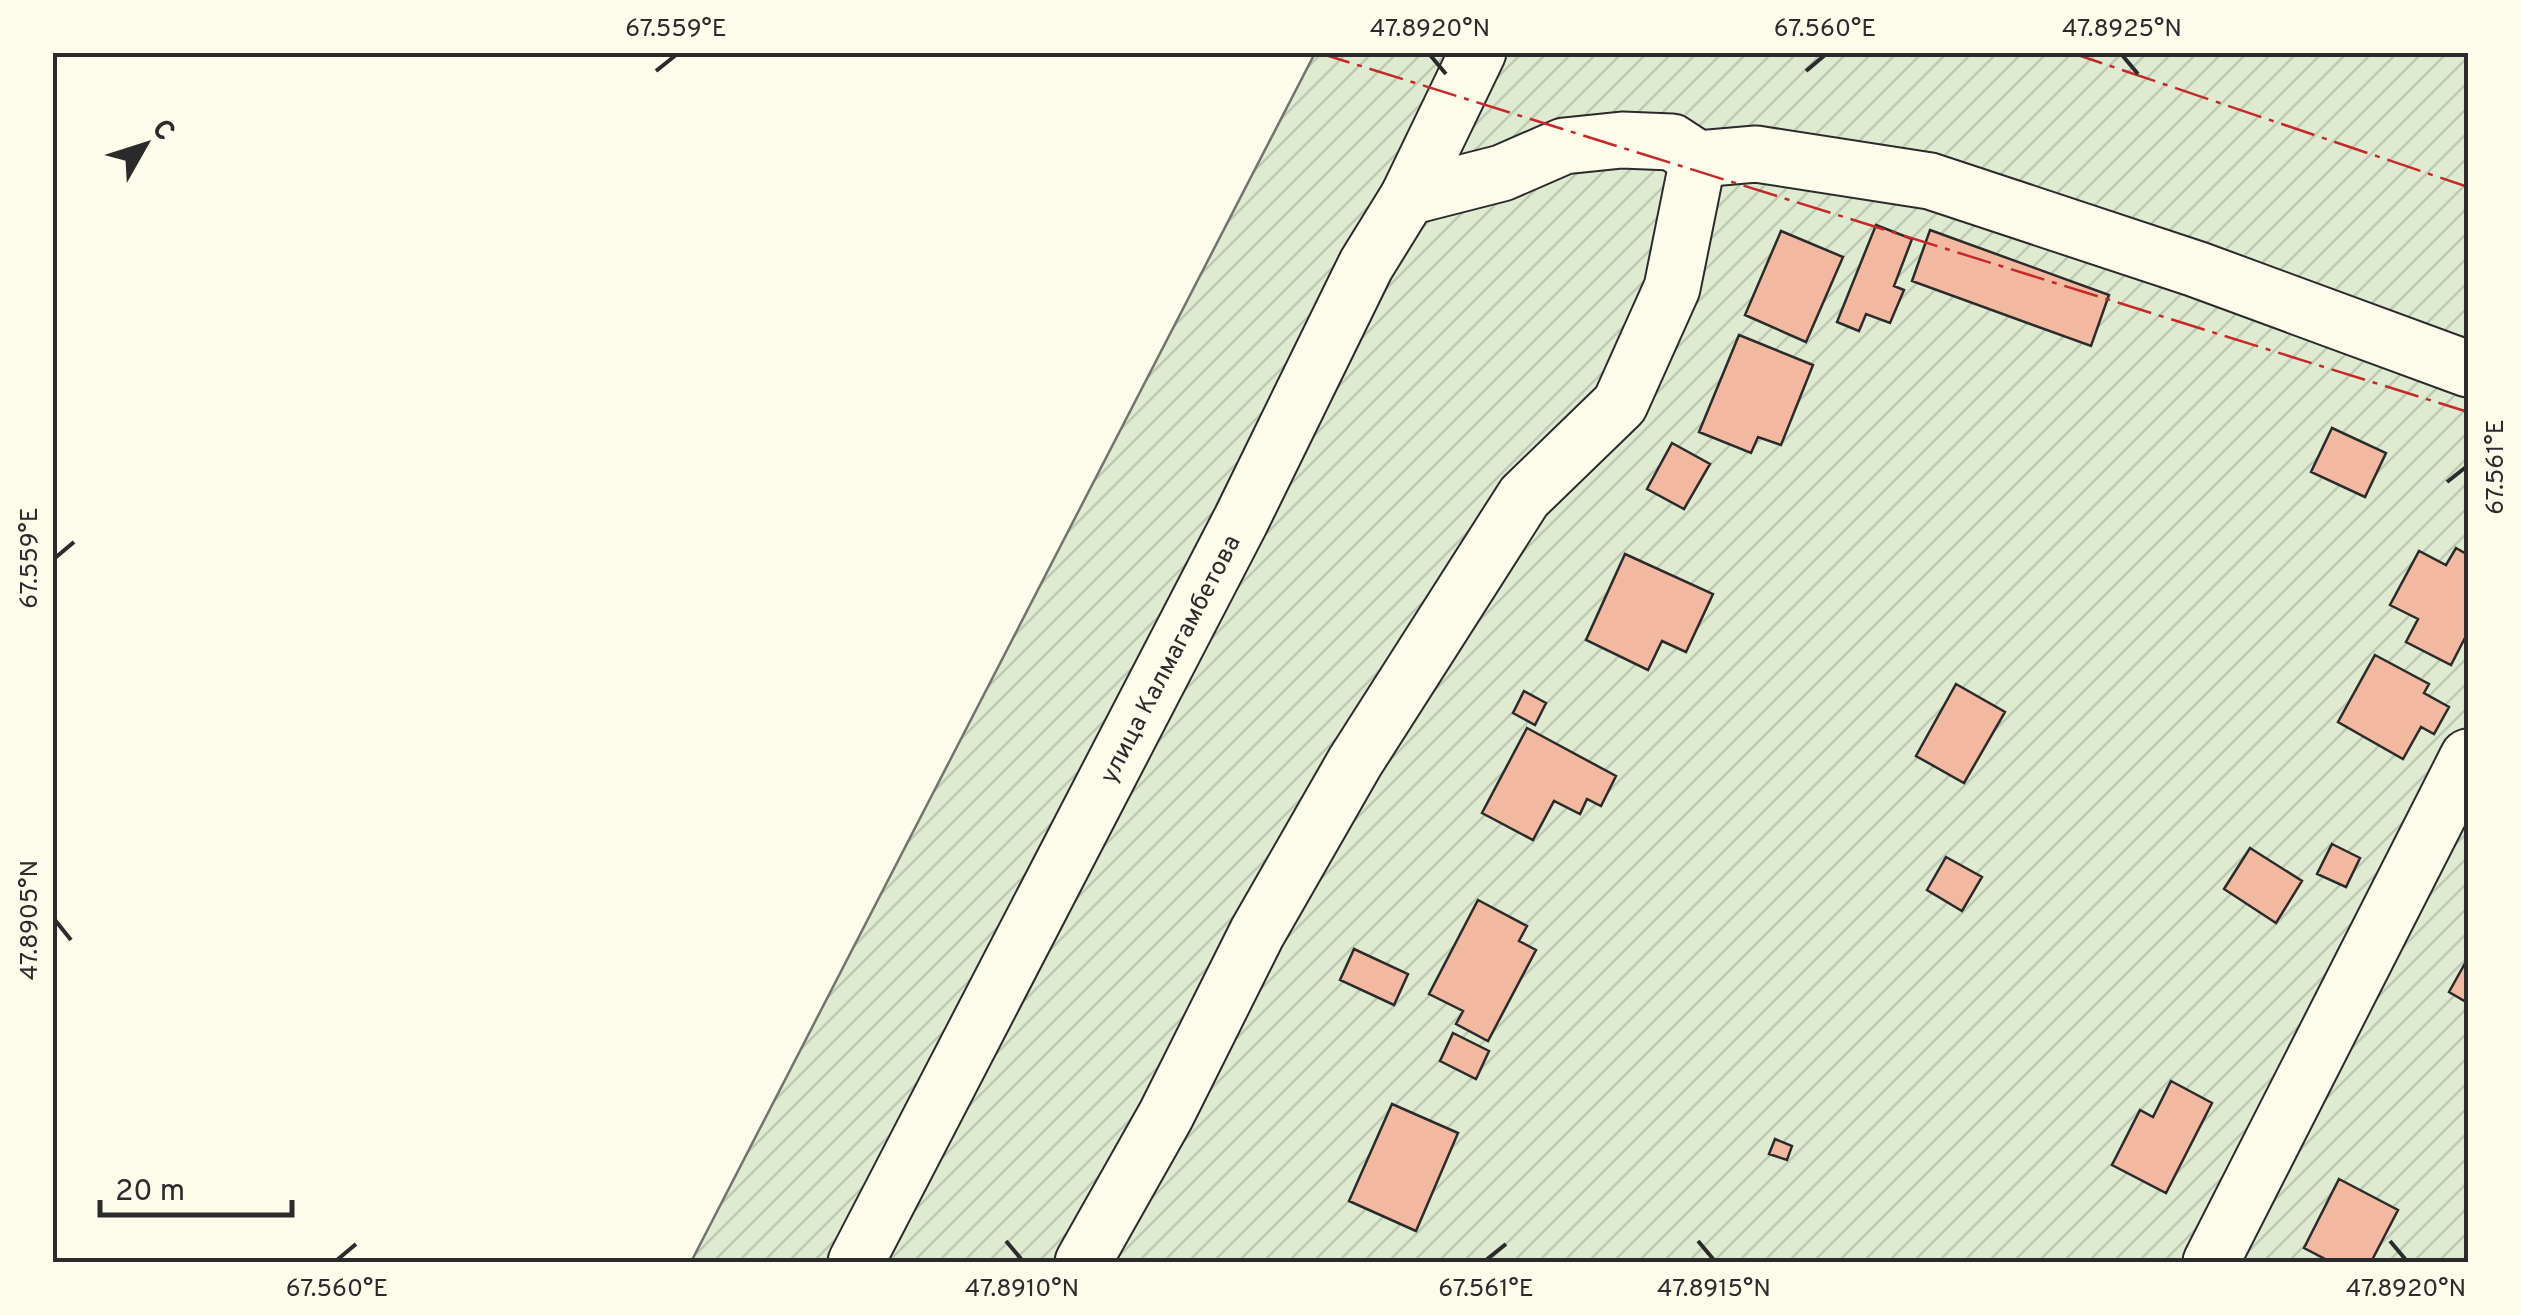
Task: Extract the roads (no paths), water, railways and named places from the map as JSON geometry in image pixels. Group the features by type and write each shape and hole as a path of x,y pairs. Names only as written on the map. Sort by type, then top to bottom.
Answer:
{"street":[{"name":"улица Калмагамбетова","path":"856,1262 1241,520 1366,265 1408,197 1478,52"},
{"path":"1408,197 1502,172 1564,146 1672,142 1698,159 1756,154 1930,181 2196,270 2468,369"},
{"path":"1084,1262 1166,1115 1257,933 1354,762 1524,497 1620,404 1672,288 1698,159"},
{"path":"2210,1262 2468,757"}]}
